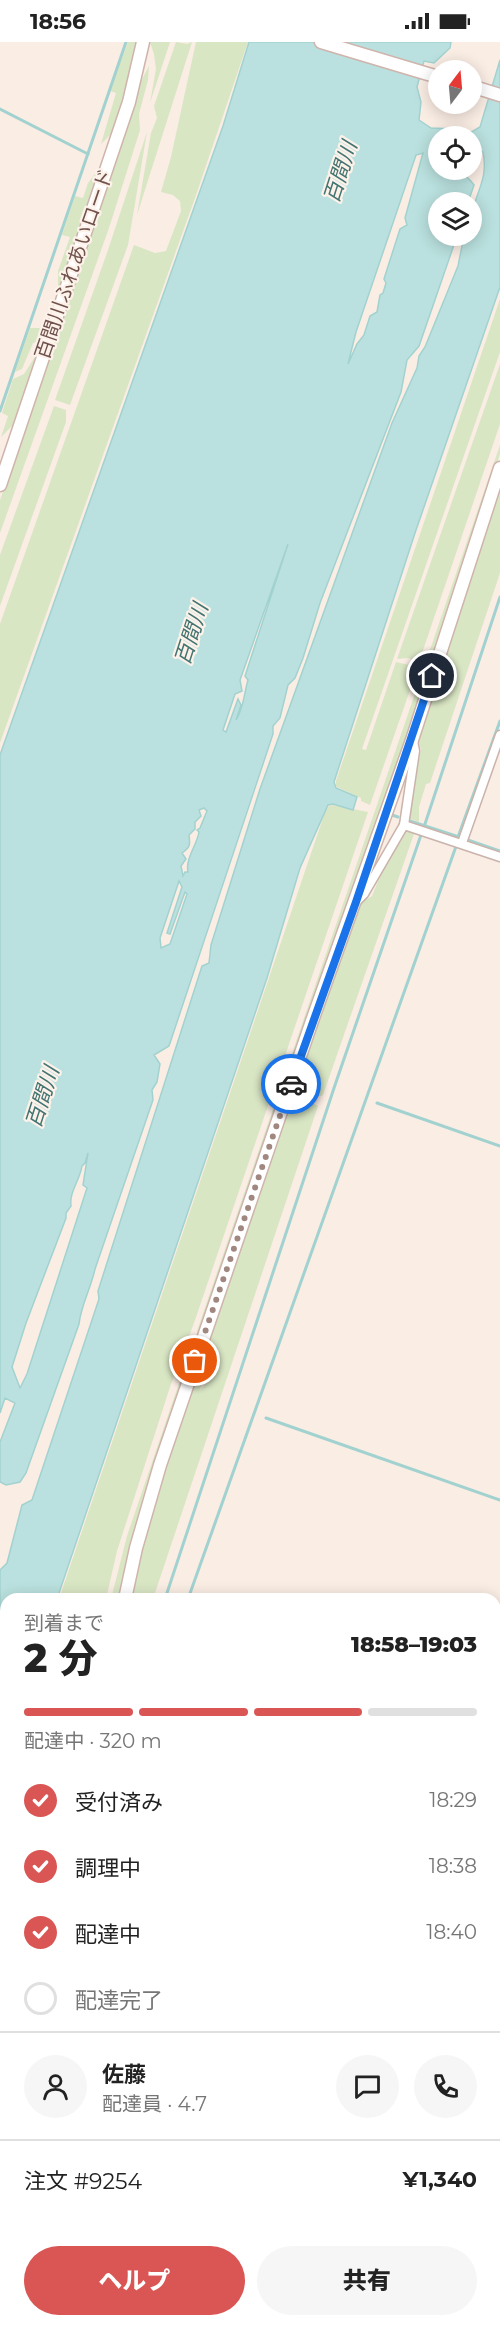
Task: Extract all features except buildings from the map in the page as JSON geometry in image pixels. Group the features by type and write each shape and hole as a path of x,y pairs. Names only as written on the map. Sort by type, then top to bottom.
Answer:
{"street":[{"name":"百間川ふれあいロード","path":"0,485 129,102 143,42"},
{"path":"321,42 428,74"},
{"path":"482,89 500,95"},
{"path":"126,1593 136,1548 160,1465 412,740 500,468"},
{"path":"461,841 500,735"},
{"path":"356,902 364,894 404,825 416,751 412,740"},
{"path":"404,825 461,841 500,857"}],"green space":[{"path":"128,42 139,42 130,85 114,131 101,144 116,93 110,91"},
{"path":"150,42 170,42 150,103 156,69"},
{"path":"176,42 187,44 192,42 137,215 151,133 157,118 154,106"},
{"path":"196,42 248,42 195,198 0,743 0,624 134,245 155,253 166,251 181,211 180,201 173,195 161,192"},
{"path":"149,66 148,80 139,114 140,130 109,228 0,533 0,500 140,83"},
{"path":"147,132 128,245 70,405 55,400"},
{"path":"101,169 58,292 58,271 70,237 62,235 75,196 83,198 88,183"},
{"path":"500,299 500,352 362,749 366,750 396,662 418,667 370,805 336,786 336,781"},
{"path":"49,320 41,341 33,343 22,369 15,372 30,328 40,328"},
{"path":"38,352 14,424 1,437 8,416 2,413 13,379 24,374"},
{"path":"500,364 500,424 419,662 408,658 397,659"},
{"path":"54,406 66,410 66,422 0,606 0,555"},
{"path":"500,445 500,454 408,737 200,1333 198,1333 197,1331"},
{"path":"500,480 500,573 430,783 426,784 419,807 419,822 408,818 421,750 417,736"},
{"path":"329,806 368,812 194,1323 170,1387 117,1551 107,1593 61,1593 325,812"},
{"path":"409,829 415,831 323,1095 310,1095 309,1101 318,1106 155,1593 132,1593 154,1504 203,1349 200,1390 210,1379 208,1375 212,1344 209,1338 268,1158 359,904 372,896 386,861 403,832"},
{"path":"193,1342 196,1343 123,1593 113,1593 127,1536"}],"water":[{"name":"百間川","path":"249,42 451,42 450,48 437,60 424,61 417,87 421,102 419,120 428,126 428,180 469,180 474,185 472,192 428,192 428,246 454,246 419,346 407,360 401,392 320,603 303,658 295,678 288,685 280,718 273,726 273,734 169,1046 154,1055 160,1064 157,1082 152,1090 153,1100 95,1269 79,1324 26,1473 20,1482 6,1485 0,1482 0,1442 15,1403 5,1398 0,1413 0,755 223,126","holes":["423,153 405,218 407,225 400,229 384,279 386,283 380,295 377,312 370,316 364,335 348,364 356,332 416,155","288,544 245,676 248,680 241,711 236,720 241,705 238,699 226,732 223,730 235,694 242,691 240,680","204,808 207,811 197,830 198,837 188,862 188,872 185,872 183,876 181,866 186,859 182,853 188,847 189,835 195,829 195,822 201,816 199,810","179,881 182,887 167,933 170,934 185,892 187,894 170,944 161,948 160,938","88,1153 83,1185 87,1188 27,1374 20,1388 12,1367"]},
{"path":"500,60 500,287 415,533 334,782 336,788 357,797 353,810 333,804 328,805 300,868 267,978 59,1593 0,1593 0,1570 7,1563 22,1505 32,1500 99,1299 98,1291 202,966 209,963 211,945 260,789 392,423 458,266 462,246 482,246 482,192 479,192 484,161 480,126"}],"waterway":[{"path":"0,411 126,42"},
{"path":"0,109 88,154"},
{"path":"424,827 500,597"},
{"path":"458,837 500,721"},
{"path":"392,815 398,817"},
{"path":"410,821 459,837"},
{"path":"167,1593 334,1088 421,835"},
{"path":"190,1593 459,838"},
{"path":"465,839 500,851"},
{"path":"377,1103 500,1146"},
{"path":"266,1418 500,1500"}],"way so far":[{"path":"195,1361 291,1084"}],"route":[{"path":"291,1084 412,740 432,676"}]}
